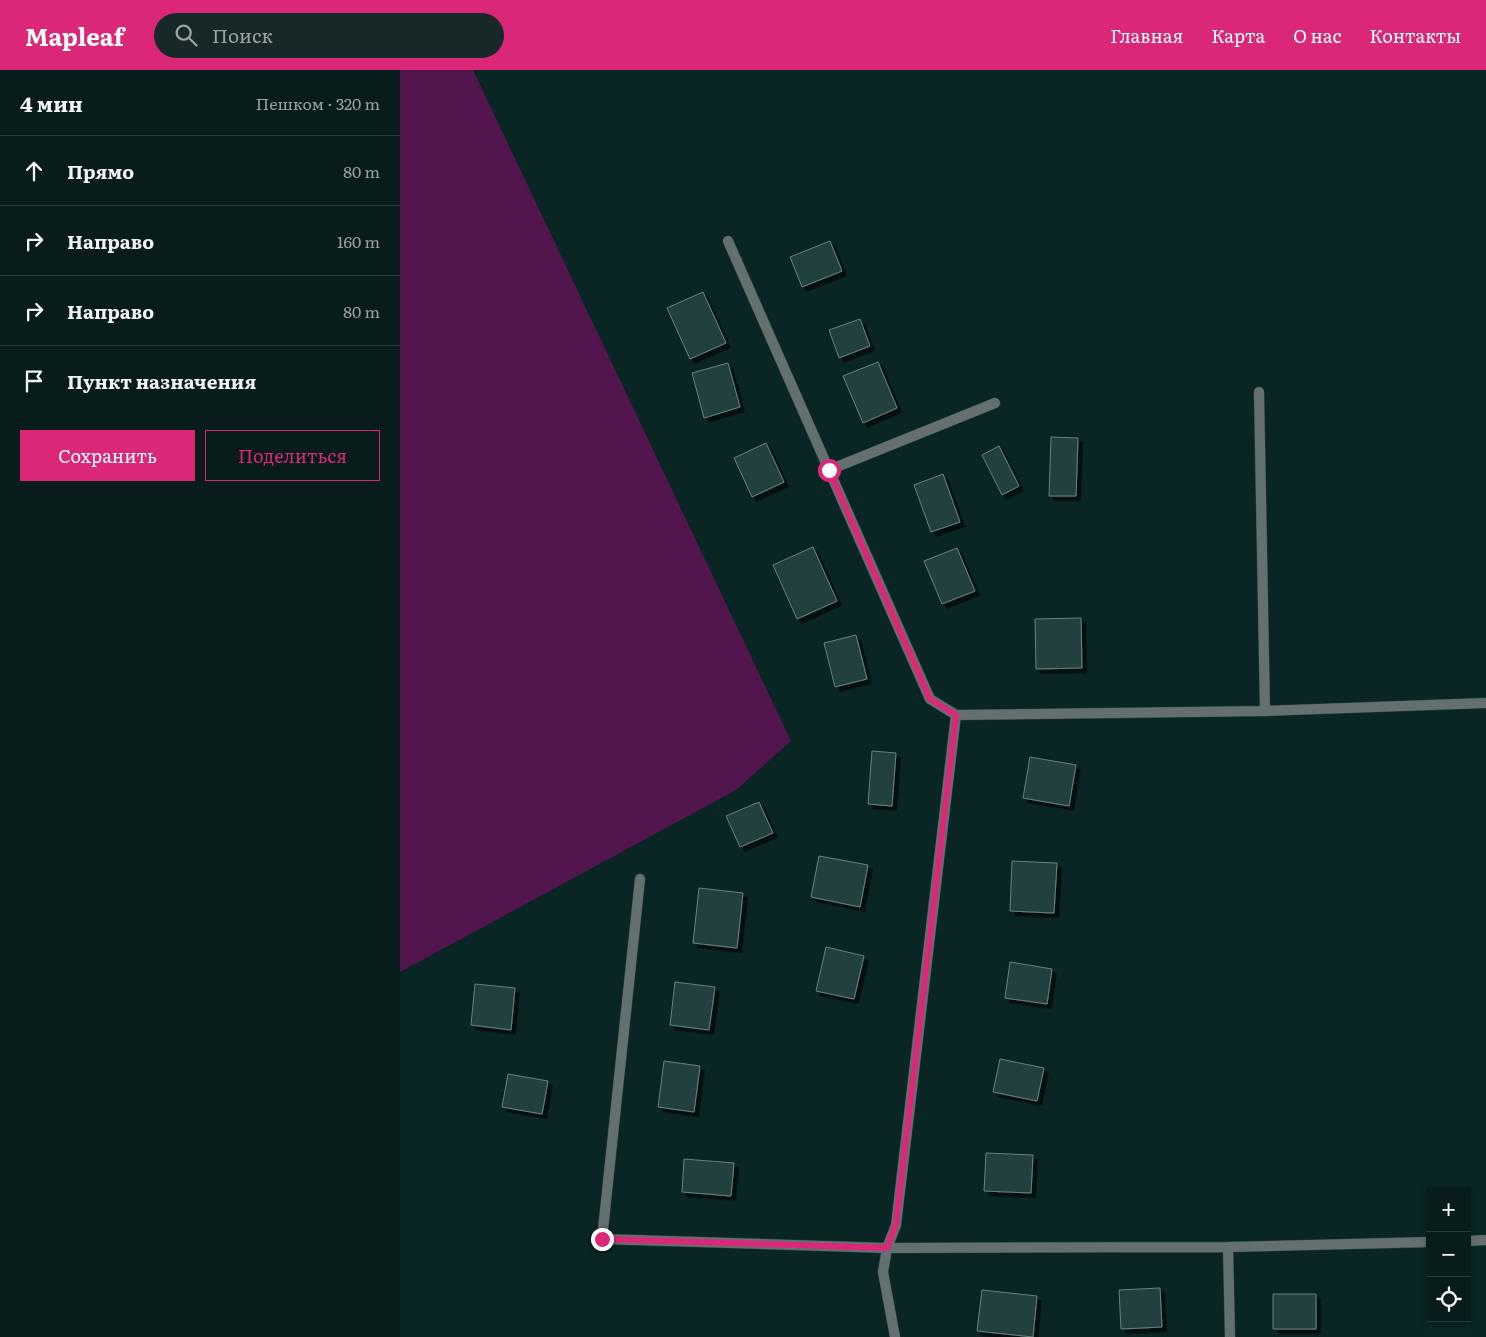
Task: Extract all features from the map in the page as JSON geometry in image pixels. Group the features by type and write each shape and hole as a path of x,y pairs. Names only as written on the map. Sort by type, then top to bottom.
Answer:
{"lane":[{"path":"728,241 930,699 956,715 1265,711 1486,703"},
{"path":"1259,392 1265,711"},
{"path":"829,470 995,403"},
{"path":"895,1337 883,1272 887,1248 896,1224 956,715"},
{"path":"640,878 602,1239 887,1248 1228,1247 1426,1242"},
{"path":"1471,1241 1486,1240"},
{"path":"1228,1247 1230,1337"}],"shaded area":[{"path":"400,70 473,70 791,741 736,790 400,972"}],"building":[{"path":"830,241 842,271 802,287 790,257"},
{"path":"703,292 726,343 690,359 667,308"},
{"path":"860,319 870,346 839,358 829,330"},
{"path":"878,362 897,408 863,423 843,376"},
{"path":"728,363 740,407 704,418 692,373"},
{"path":"1051,437 1078,438 1076,496 1049,496"},
{"path":"766,443 784,482 752,497 734,458"},
{"path":"999,446 1019,486 1002,495 982,455"},
{"path":"943,474 960,522 931,532 914,485"},
{"path":"813,547 837,601 797,619 773,565"},
{"path":"957,548 975,591 942,604 924,561"},
{"path":"1081,618 1082,668 1036,669 1035,619"},
{"path":"856,635 867,679 835,687 824,643"},
{"path":"872,751 896,753 892,806 868,804"},
{"path":"1030,757 1076,765 1069,806 1023,798"},
{"path":"759,802 773,833 740,847 726,816"},
{"path":"819,856 868,865 860,907 811,897"},
{"path":"1012,861 1057,863 1054,913 1010,911"},
{"path":"699,888 743,893 737,948 693,943"},
{"path":"826,947 864,956 854,999 816,991"},
{"path":"1010,962 1052,969 1047,1004 1005,998"},
{"path":"675,982 715,987 709,1030 670,1025"},
{"path":"475,984 515,988 511,1030 471,1025"},
{"path":"1000,1059 1044,1068 1037,1101 993,1092"},
{"path":"664,1061 700,1066 694,1112 658,1107"},
{"path":"508,1074 548,1081 542,1114 502,1107"},
{"path":"986,1153 1033,1155 1031,1193 984,1191"},
{"path":"684,1159 734,1163 731,1196 682,1192"},
{"path":"1160,1288 1162,1327 1121,1329 1119,1290"},
{"path":"982,1290 1037,1296 1033,1337 977,1331"},
{"path":"1273,1294 1316,1294 1316,1329 1273,1329"}],"route":[{"path":"602,1239 887,1248 896,1224 956,715 930,699 829,470"}]}
